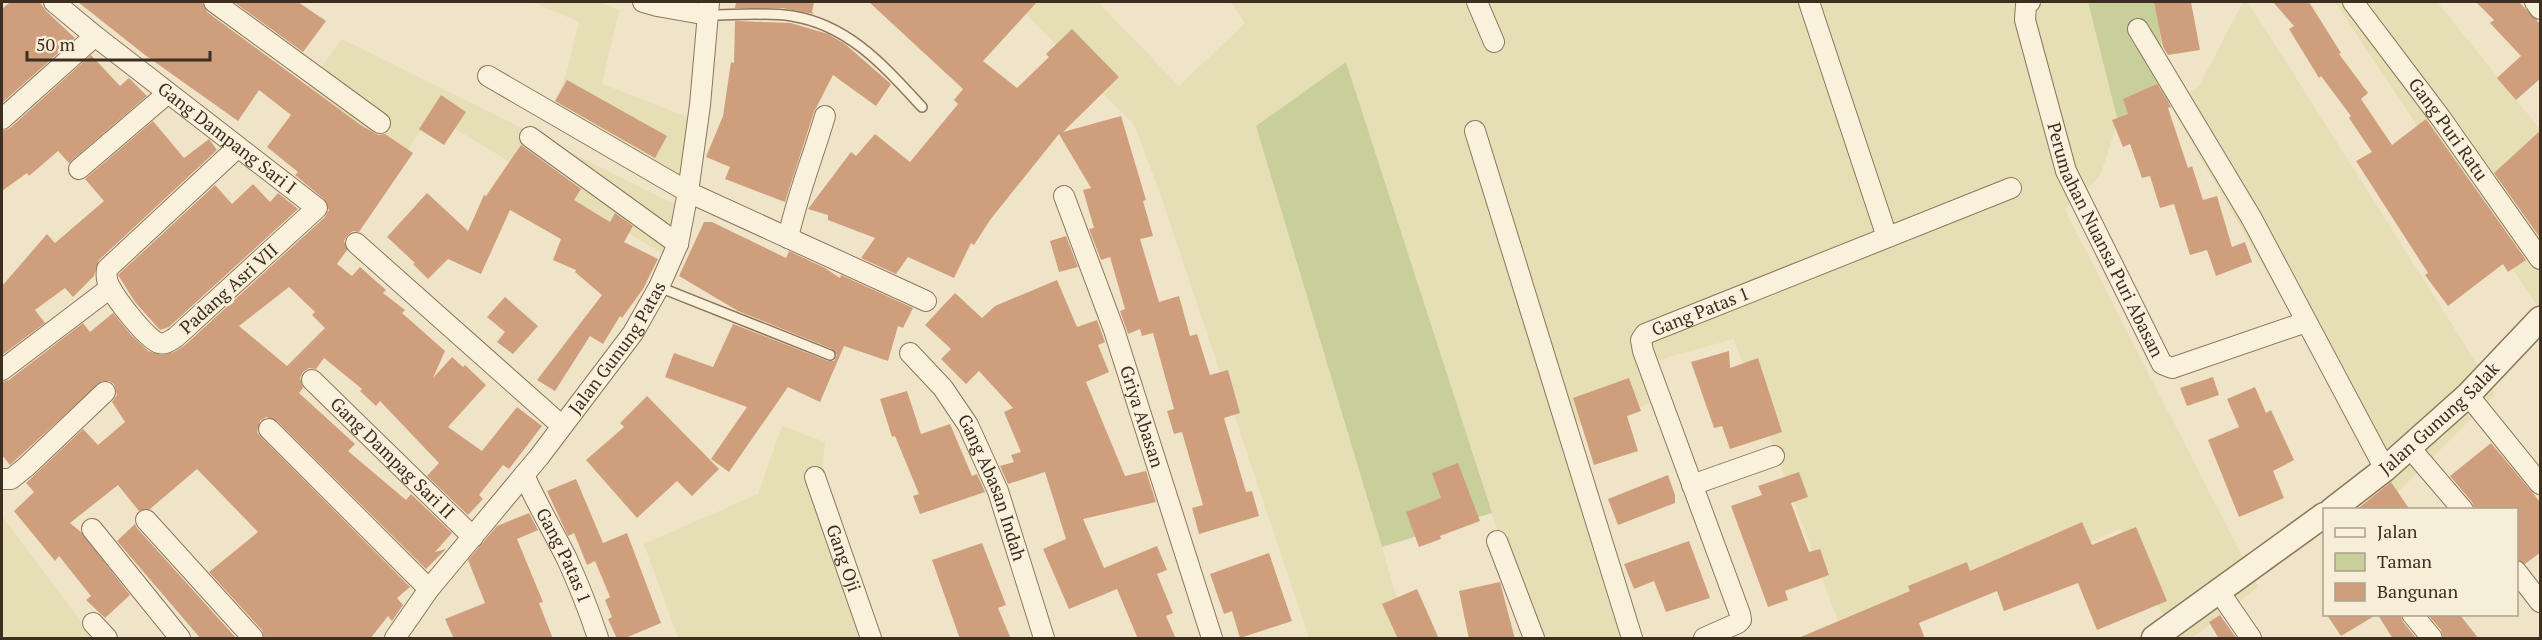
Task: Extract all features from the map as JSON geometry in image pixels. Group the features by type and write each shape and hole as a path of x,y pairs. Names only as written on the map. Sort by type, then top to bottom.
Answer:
{"street":[{"name":"Gang Dampang Sari I","path":"54,2 316,208"},
{"path":"214,2 380,123"},
{"path":"643,2 657,6 709,8"},
{"path":"1477,2 1494,42"},
{"path":"1809,2 1887,237"},
{"name":"Perumahan Nuansa Puri Abasan","path":"2030,2 2026,6 2025,20 2061,158 2162,364 2172,368 2306,322"},
{"name":"Gang Puri Ratu","path":"2353,2 2440,117 2541,259"},
{"path":"2535,2 2541,9"},
{"name":"Jalan Gunung Patas","path":"395,639 429,589 524,475 633,333 659,287 678,244 688,192 700,105 709,8"},
{"path":"2138,29 2252,219 2385,469"},
{"path":"2,119 95,36"},
{"path":"488,76 688,192 926,300"},
{"path":"80,169 168,93"},
{"path":"788,238 796,201 825,116"},
{"path":"1475,131 1632,639"},
{"path":"530,137 678,244"},
{"path":"2,370 110,288 106,278 107,269 112,262 238,147"},
{"name":"Gang Patas 1","path":"1704,639 1727,630 1741,620 1643,351 1641,340 1645,334 2011,188"},
{"name":"Griya Abasan","path":"1064,196 1114,330 1212,639"},
{"name":"Padang Asri VII","path":"110,288 148,336 158,343 167,343 211,306 316,208"},
{"path":"356,243 562,426"},
{"name":"Jalan Gunung Salak","path":"2335,508 2410,448 2468,395 2541,319"},
{"name":"Gang Abasan Indah","path":"910,353 943,388 968,425 998,491 1044,639"},
{"name":"Gang Dampag Sari II","path":"312,380 473,537"},
{"path":"2,479 11,479 26,467 105,392"},
{"path":"2468,395 2541,484"},
{"path":"269,429 429,589"},
{"path":"2410,448 2461,508"},
{"path":"1692,485 1774,456"},
{"name":"Gang Patas 1","path":"524,475 540,511 566,557 586,603 597,639"},
{"name":"Gang Oji","path":"814,477 871,639"},
{"path":"2163,636 2218,590 2323,516"},
{"path":"146,519 253,639"},
{"path":"92,528 180,639"},
{"path":"1497,542 1534,639"},
{"path":"2518,572 2541,602"},
{"path":"2218,590 2251,639"},
{"path":"2413,616 2432,639"},
{"path":"93,623 107,639"}],"lane":[{"path":"709,8 791,16 827,25 863,46 922,107"},
{"path":"659,287 830,355"}],"shaded area":[{"path":"532,2 600,2 619,10 602,84 706,124 697,185 554,106 567,71 579,22"},
{"path":"1014,2 1098,2 1179,86 1245,23 1230,2 2088,2 2118,122 2100,176 2065,210 2258,587 2192,638 2175,638 2120,529 1980,590 1843,635 1734,339 1651,362 1661,400 1570,428 1635,638 1532,638 1346,62 1256,126 1409,638 1309,638 1160,193 1134,125"},
{"path":"2243,2 2248,2 2496,394 2395,495 2169,103 2199,86"},
{"path":"2335,2 2437,2 2540,129 2540,310"},
{"path":"342,39 693,213 681,265 432,115 401,159 301,95"},
{"path":"782,426 825,442 819,505 866,638 678,638 644,544 758,494"},
{"path":"2,515 5,520 93,638 2,638"}],"green space":[{"path":"2088,2 2156,2 2169,103 2118,122"},
{"path":"1346,62 1492,513 1382,547 1256,126"}],"building":[{"path":"10,2 40,2 46,11 75,38 2,103 2,9"},
{"path":"78,2 202,2 207,12 362,126 378,135 385,134 413,153 359,232 353,231 347,236 344,241 347,250 337,264 352,276 360,267 386,290 383,293 405,310 402,313 445,351 433,378 452,357 463,367 465,365 486,385 448,427 482,451 517,407 542,426 509,469 503,465 479,495 483,499 468,515 427,476 439,463 380,401 376,406 360,391 362,389 324,358 316,369 309,368 303,372 300,378 303,388 299,393 355,444 348,451 406,500 411,494 452,533 435,552 446,549 426,569 277,421 266,417 260,421 257,432 261,437 410,587 397,598 403,605 392,621 388,616 370,639 265,639 262,630 209,572 258,532 197,469 150,509 139,511 118,485 70,523 81,532 130,595 105,618 86,600 91,596 59,556 55,561 14,511 34,492 26,483 83,429 98,445 125,422 112,402 117,395 114,384 102,381 10,465 2,455 2,382 9,380 83,323 90,332 113,313 148,351 162,355 174,352 184,346 325,217 329,210 324,199 295,175 298,172 267,147 291,115 259,90 238,121 145,55","holes":["289,287 315,312 312,315 325,328 287,366 239,326"]},
{"path":"234,2 298,2 326,21 303,52"},
{"path":"736,2 814,2 812,12 814,14 782,8 735,8"},
{"path":"869,2 1037,2 983,61 1017,88 1049,57 1046,54 1072,29 1119,77 1063,132 1121,116 1146,200 1143,201 1153,236 1140,239 1159,302 1179,296 1190,336 1197,334 1210,375 1228,370 1240,413 1224,418 1246,492 1252,491 1259,516 1199,534 1192,508 1203,505 1182,432 1174,434 1167,411 1174,409 1153,333 1142,336 1140,329 1128,334 1120,311 1125,309 1110,257 1101,260 1089,229 1094,228 1083,190 1091,188 1059,134 990,220 974,245 971,243 954,278 908,257 896,274 861,258 875,238 828,220 828,215 808,209 851,152 856,156 875,134 910,162 958,104 954,100 963,89"},
{"path":"2154,2 2191,2 2200,50 2168,55 2163,47"},
{"path":"2273,2 2309,2 2341,53 2339,54 2368,93 2361,99 2392,145 2426,119 2526,260 2508,272 2503,264 2448,306 2425,275 2428,273 2356,161 2372,152 2349,118 2351,116 2321,76 2319,78 2289,29 2294,26"},
{"path":"2476,2 2519,2 2541,25 2541,78 2516,100 2497,78 2521,56 2490,23 2494,20"},
{"path":"735,21 791,23 828,34 845,44 891,84 876,106 833,75 814,112 785,202 725,179 730,167 706,157 723,116 731,62 734,63"},
{"path":"91,55 120,86 129,78 147,96 69,163 58,151 29,176 27,173 2,191 2,131 10,128"},
{"path":"567,80 667,136 655,158 555,101"},
{"path":"2157,84 2171,107 2168,108 2188,168 2192,166 2203,200 2217,196 2232,247 2245,242 2252,262 2216,276 2207,250 2190,255 2174,204 2160,208 2150,176 2142,178 2130,144 2123,147 2112,120 2128,114 2123,99"},
{"path":"441,95 466,112 444,145 419,129"},
{"path":"153,121 184,158 209,139 217,150 99,260 94,276 73,297 65,288 35,310 45,323 2,355 2,286 47,234 55,243 104,201 85,179"},
{"path":"2541,130 2541,239 2494,173"},
{"path":"521,145 581,189 574,200 610,222 615,213 633,226 624,242 658,259 643,289 622,318 620,316 603,344 590,336 555,391 537,380 602,295 575,272 576,270 553,260 561,239 510,210 481,274 448,259 428,279 413,264 415,263 387,237 427,193 468,231 484,195 486,196"},
{"path":"253,184 270,202 278,193 298,209 169,327 160,330 135,302 118,275 215,185 232,204"},
{"path":"704,222 712,222 786,258 789,251 825,268 840,278 841,275 913,308 903,328 898,326 888,361 844,346 820,402 788,387 729,472 711,459 747,407 665,377 674,353 713,367 733,324 828,361 834,361 837,355 832,349 738,311 679,276"},
{"path":"1066,236 1078,267 1059,272 1050,241"},
{"path":"1057,280 1077,327 1097,320 1105,342 1098,345 1109,372 1086,382 1125,476 1146,471 1156,502 1083,519 1104,568 1157,546 1167,570 1157,574 1173,613 1166,616 1176,639 1138,639 1117,589 1069,609 1043,549 1066,539 1045,472 1008,484 1000,466 1014,462 1011,455 1021,452 1004,412 1013,408 979,371 966,384 941,359 951,349 925,325 955,293 982,318 995,306"},
{"path":"505,297 538,326 513,354 497,342 505,332 487,317"},
{"path":"1729,351 1730,368 1758,358 1782,432 1730,449 1722,426 1714,428 1691,362"},
{"path":"2213,377 2219,395 2187,406 2180,388"},
{"path":"1629,378 1641,411 1627,416 1638,451 1594,465 1573,398"},
{"path":"2255,387 2266,413 2271,410 2294,460 2273,471 2284,498 2239,517 2208,440 2239,427 2227,399"},
{"path":"907,391 921,434 950,424 972,476 977,474 985,492 920,514 913,496 919,494 895,436 892,437 880,399"},
{"path":"647,396 719,469 692,496 677,481 637,518 586,460 624,427 620,423"},
{"path":"2491,443 2541,503 2541,552 2525,564 2518,560 2518,508 2474,508 2472,502 2450,476"},
{"path":"1458,463 1480,521 1440,536 1441,539 1419,547 1406,512 1441,498 1432,473"},
{"path":"1799,472 1808,497 1791,503 1809,552 1820,549 1829,575 1785,591 1788,600 1768,607 1731,506 1762,495 1758,486"},
{"path":"1668,475 1675,495 1675,503 1618,525 1608,499"},
{"path":"576,479 603,543 627,533 661,623 623,639 617,639 608,619 612,617 605,600 610,597 595,561 587,565 574,533 568,536 547,491"},
{"path":"2391,482 2409,508 2358,508"},
{"path":"529,513 538,530 517,539 543,602 539,603 553,639 454,639 445,619 485,603 468,560 497,526"},
{"path":"2082,522 2092,545 2136,527 2167,601 2097,630 2078,583 2004,611 1997,591 1919,623 1925,639 1796,639 1910,591 1908,586 1967,562 1970,571"},
{"path":"135,524 237,639 201,639 117,541"},
{"path":"1689,541 1710,598 1666,612 1654,581 1634,589 1624,564"},
{"path":"982,543 1006,605 998,608 1011,639 960,639 932,560"},
{"path":"1269,553 1292,621 1240,638 1232,611 1224,614 1210,574"},
{"path":"1500,582 1515,639 1469,639 1459,591"},
{"path":"1417,589 1439,639 1398,639 1382,604"},
{"path":"2220,615 2237,639 2219,639 2209,622"},
{"path":"2328,616 2374,616 2341,636"},
{"path":"2379,616 2400,616 2417,639 2393,639"},
{"path":"2429,616 2461,616 2479,639 2444,639 2441,630"}]}
